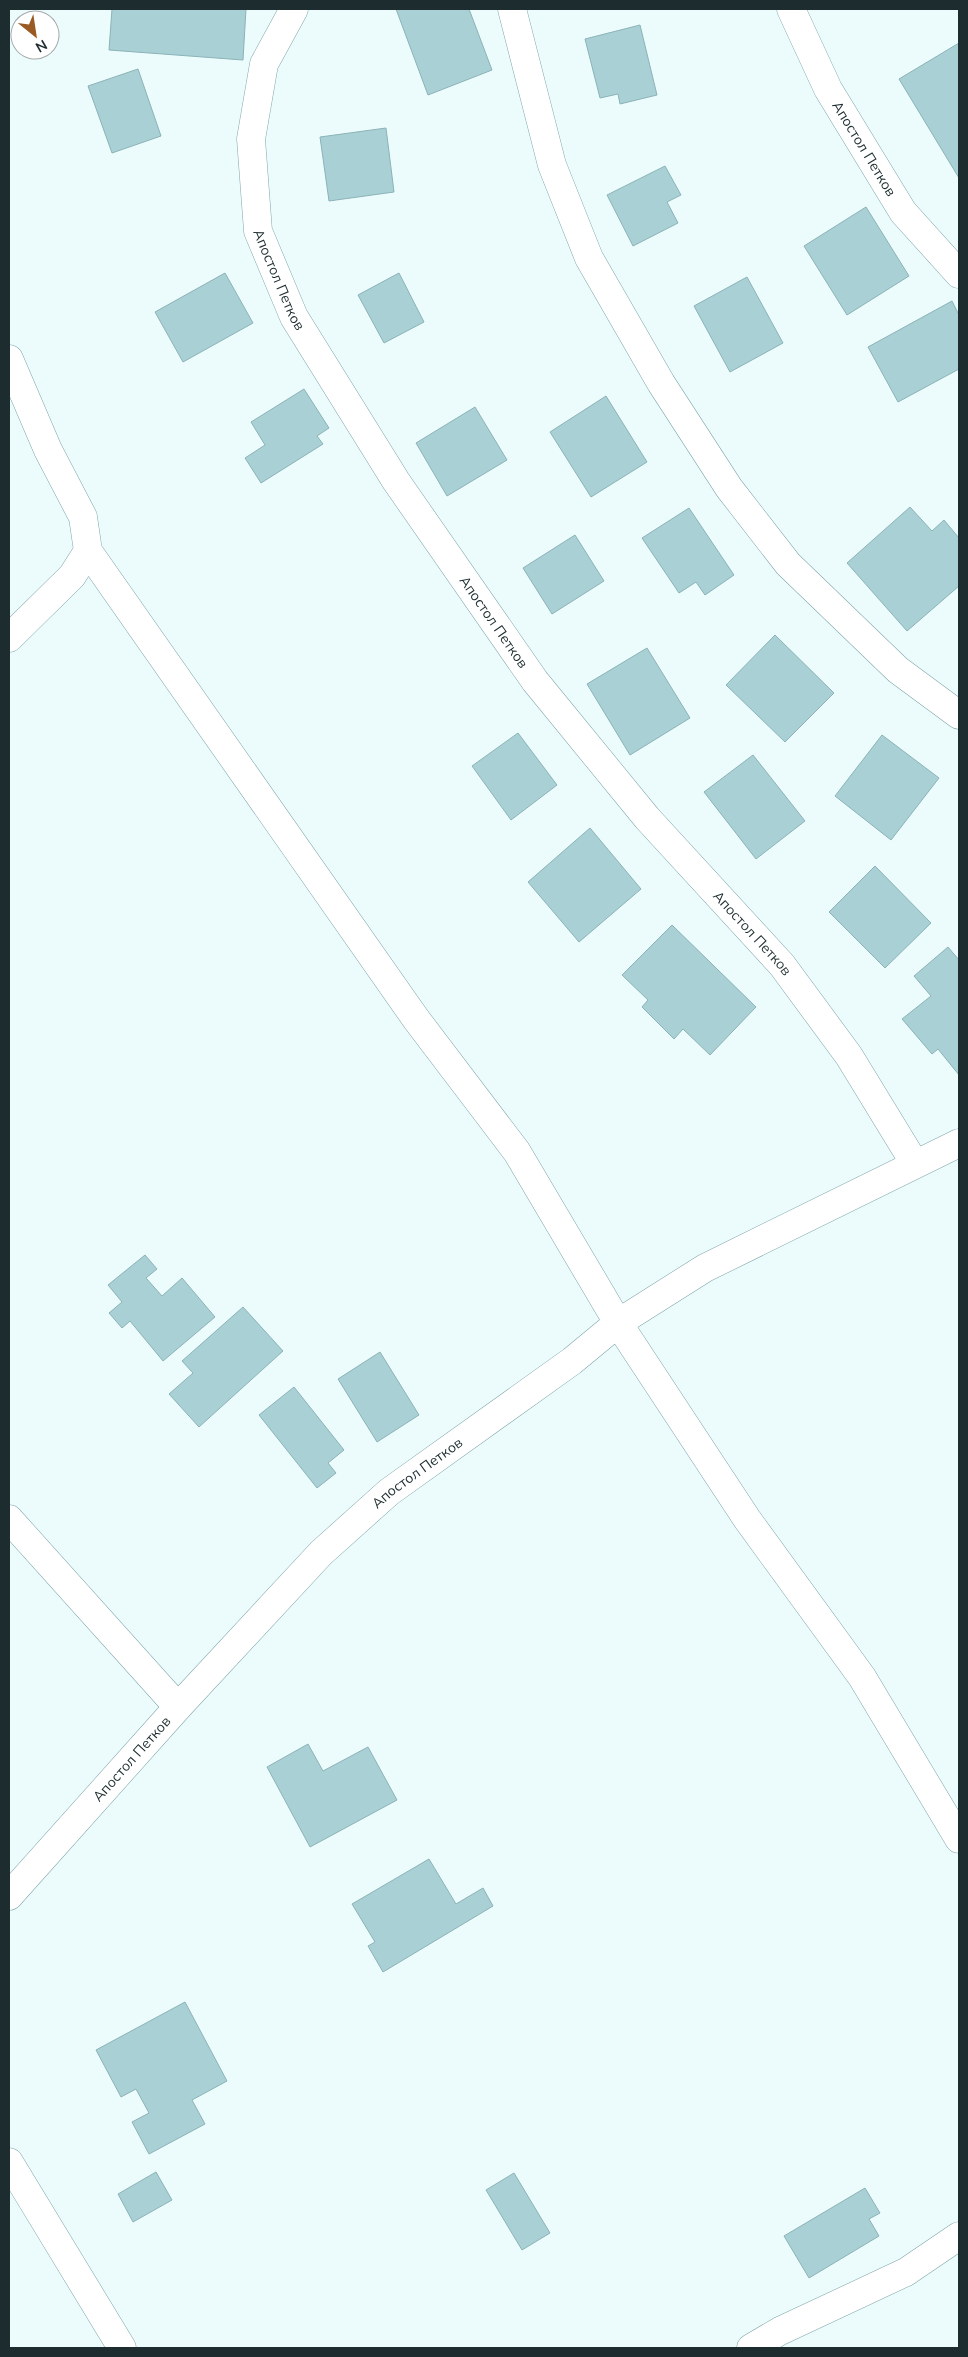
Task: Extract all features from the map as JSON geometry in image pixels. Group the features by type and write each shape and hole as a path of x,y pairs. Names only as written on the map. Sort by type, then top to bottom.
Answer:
{"street":[{"name":"Апостол Петков","path":"294,9 264,64 251,139 258,231 294,318 396,481 535,681 647,818 782,965 849,1056 915,1164"},
{"path":"512,9 552,166 589,258 661,382 730,488 788,564 898,670 959,715"},
{"name":"Апостол Петков","path":"790,9 828,89 903,212 959,274"},
{"path":"9,360 48,450 83,517 88,551 416,1019 517,1152 618,1323 746,1519 862,1677 959,1839"},
{"path":"9,638 72,576 88,551"},
{"name":"Апостол Петков","path":"9,1896 178,1707 321,1553 389,1492 572,1361 618,1323 706,1268 959,1143"},
{"path":"9,1519 178,1707"},
{"path":"9,2162 122,2348"},
{"path":"751,2348 780,2331 906,2272 959,2236"}],"building":[{"path":"112,9 246,9 243,60 109,50"},
{"path":"396,9 469,9 492,70 428,95"},
{"path":"640,25 657,95 620,104 618,94 600,98 585,39"},
{"path":"959,43 959,178 899,79"},
{"path":"138,69 161,136 112,153 88,86"},
{"path":"386,128 394,192 329,201 320,137"},
{"path":"665,166 681,195 667,202 678,223 633,246 607,195"},
{"path":"866,207 909,276 847,315 804,246"},
{"path":"225,273 253,323 183,362 155,312"},
{"path":"399,273 424,322 384,343 358,295"},
{"path":"747,277 783,343 730,372 694,306"},
{"path":"952,301 959,315 959,369 898,402 868,347"},
{"path":"304,389 329,428 317,436 323,444 261,483 245,458 265,445 251,422"},
{"path":"606,396 647,462 591,497 550,432"},
{"path":"475,407 507,460 447,496 416,443"},
{"path":"910,507 932,531 944,520 959,538 959,586 907,631 847,563"},
{"path":"689,508 734,575 705,595 696,582 679,593 642,538"},
{"path":"575,535 604,581 552,614 523,568"},
{"path":"775,635 834,693 785,742 726,685"},
{"path":"647,648 690,718 630,755 587,684"},
{"path":"518,733 557,785 511,820 472,766"},
{"path":"882,735 939,778 891,840 835,796"},
{"path":"753,755 805,821 756,859 704,792"},
{"path":"590,828 641,889 579,942 528,882"},
{"path":"875,866 931,923 885,968 829,912"},
{"path":"672,925 756,1007 710,1055 683,1029 674,1039 642,1007 648,1000 622,975"},
{"path":"948,947 959,960 959,1075 938,1049 932,1054 902,1019 931,996 914,976"},
{"path":"145,1255 157,1269 146,1278 162,1296 182,1278 215,1317 163,1361 130,1321 122,1328 109,1313 122,1302 108,1285"},
{"path":"243,1307 283,1351 199,1427 169,1394 193,1373 182,1361"},
{"path":"380,1352 419,1415 377,1442 338,1379"},
{"path":"294,1387 344,1450 328,1463 336,1473 317,1488 259,1415"},
{"path":"308,1744 323,1771 368,1747 397,1800 310,1847 267,1767"},
{"path":"429,1859 456,1904 483,1888 493,1906 383,1972 368,1946 375,1942 352,1904"},
{"path":"185,2002 227,2081 192,2100 205,2124 149,2154 132,2122 149,2113 136,2089 121,2097 96,2050"},
{"path":"156,2172 172,2200 133,2222 118,2194"},
{"path":"514,2173 550,2233 522,2250 486,2190"},
{"path":"865,2188 880,2213 869,2219 879,2236 809,2278 784,2236"}]}
